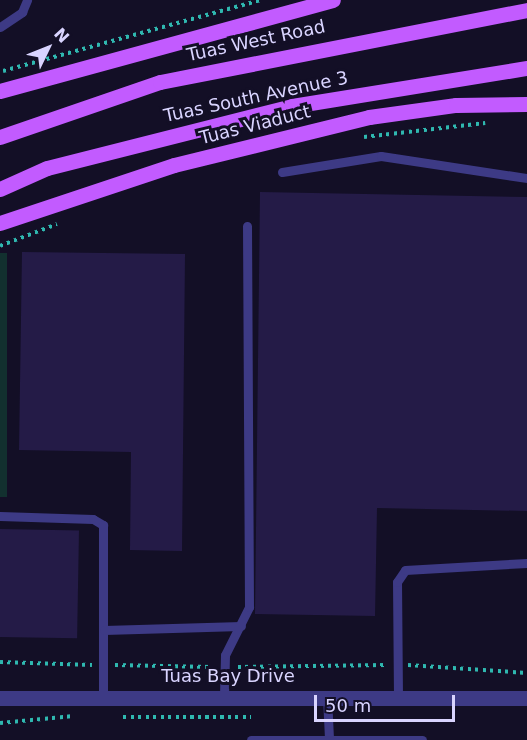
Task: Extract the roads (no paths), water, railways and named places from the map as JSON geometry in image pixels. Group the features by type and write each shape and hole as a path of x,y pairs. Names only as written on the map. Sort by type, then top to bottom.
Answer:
{"main road":[{"path":"0,91 333,0"},
{"path":"509,10 527,2"},
{"name":"Tuas West Road","path":"0,137 160,82 509,10 527,10"},
{"name":"Tuas South Avenue 3","path":"0,189 47,168 292,106 526,68"},
{"name":"Tuas Viaduct","path":"0,223 46,203 174,165 369,117 456,105 527,104"}],"street":[{"name":"Tuas Bay Drive","path":"0,698 398,696 527,698"}],"lane":[{"path":"0,27 22,12 27,0"},
{"path":"282,171 381,156 527,178"},
{"path":"224,696 225,655 249,607 247,226"},
{"path":"0,516 99,521 106,532 104,696"},
{"path":"398,696 397,582 405,570 527,563"},
{"path":"104,630 241,626"},
{"path":"327,696 328,739"},
{"path":"251,740 422,740"}]}
